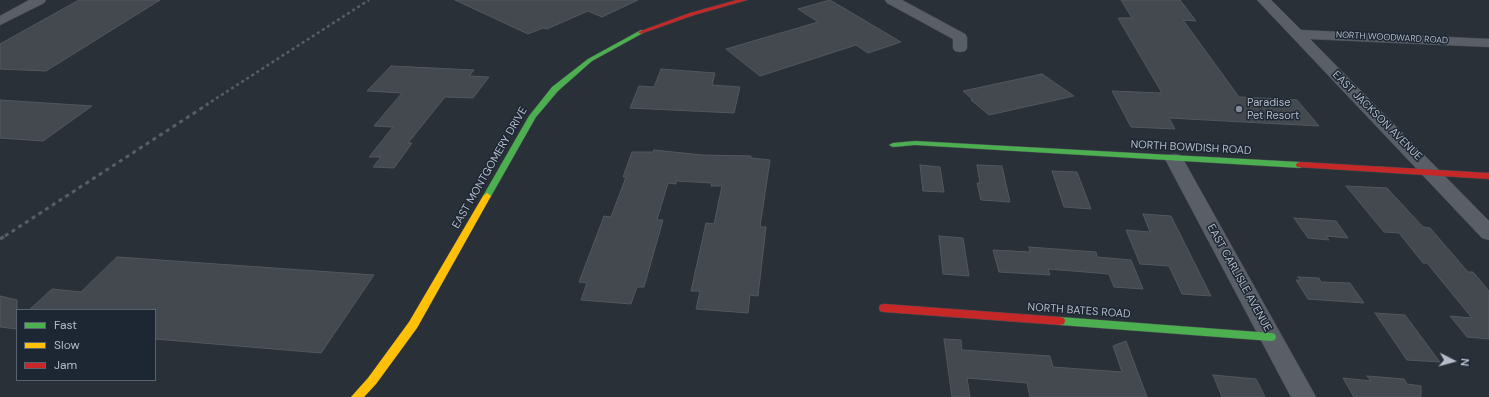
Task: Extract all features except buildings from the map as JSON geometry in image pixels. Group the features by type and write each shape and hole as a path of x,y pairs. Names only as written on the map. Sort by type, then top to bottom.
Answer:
{"street":[{"path":"0,21 39,0"},
{"name":"EAST MONTGOMERY DRIVE","path":"357,397 372,381 413,325 533,116 555,89 590,60 622,41 648,29 692,14 744,0"},
{"path":"892,0 960,37 960,48"},
{"name":"EAST JACKSON AVENUE","path":"1264,0 1489,233"},
{"name":"NORTH WOODWARD ROAD","path":"1296,34 1489,43"},
{"name":"NORTH BOWDISH ROAD","path":"893,145 915,143 1489,176"},
{"name":"EAST CARLISLE AVENUE","path":"1174,159 1304,397"},
{"name":"NORTH BATES ROAD","path":"884,308 1272,337"}],"railway":[{"path":"206,105 369,0"},
{"path":"5,236 208,104"},
{"path":"0,239 7,235"}],"traffic: fast":[{"path":"487,196 533,116 555,89 590,60 641,32"},
{"path":"893,145 915,143 1300,165"},
{"path":"1060,321 1271,337"}],"traffic: slow":[{"path":"357,397 372,381 413,325 487,196"}],"traffic: jam":[{"path":"641,32 692,14 744,0"},
{"path":"1300,165 1489,176"},
{"path":"884,308 1060,321"}],"place":[{"name":"Paradise Pet Resort","path":"1239,109"}]}
